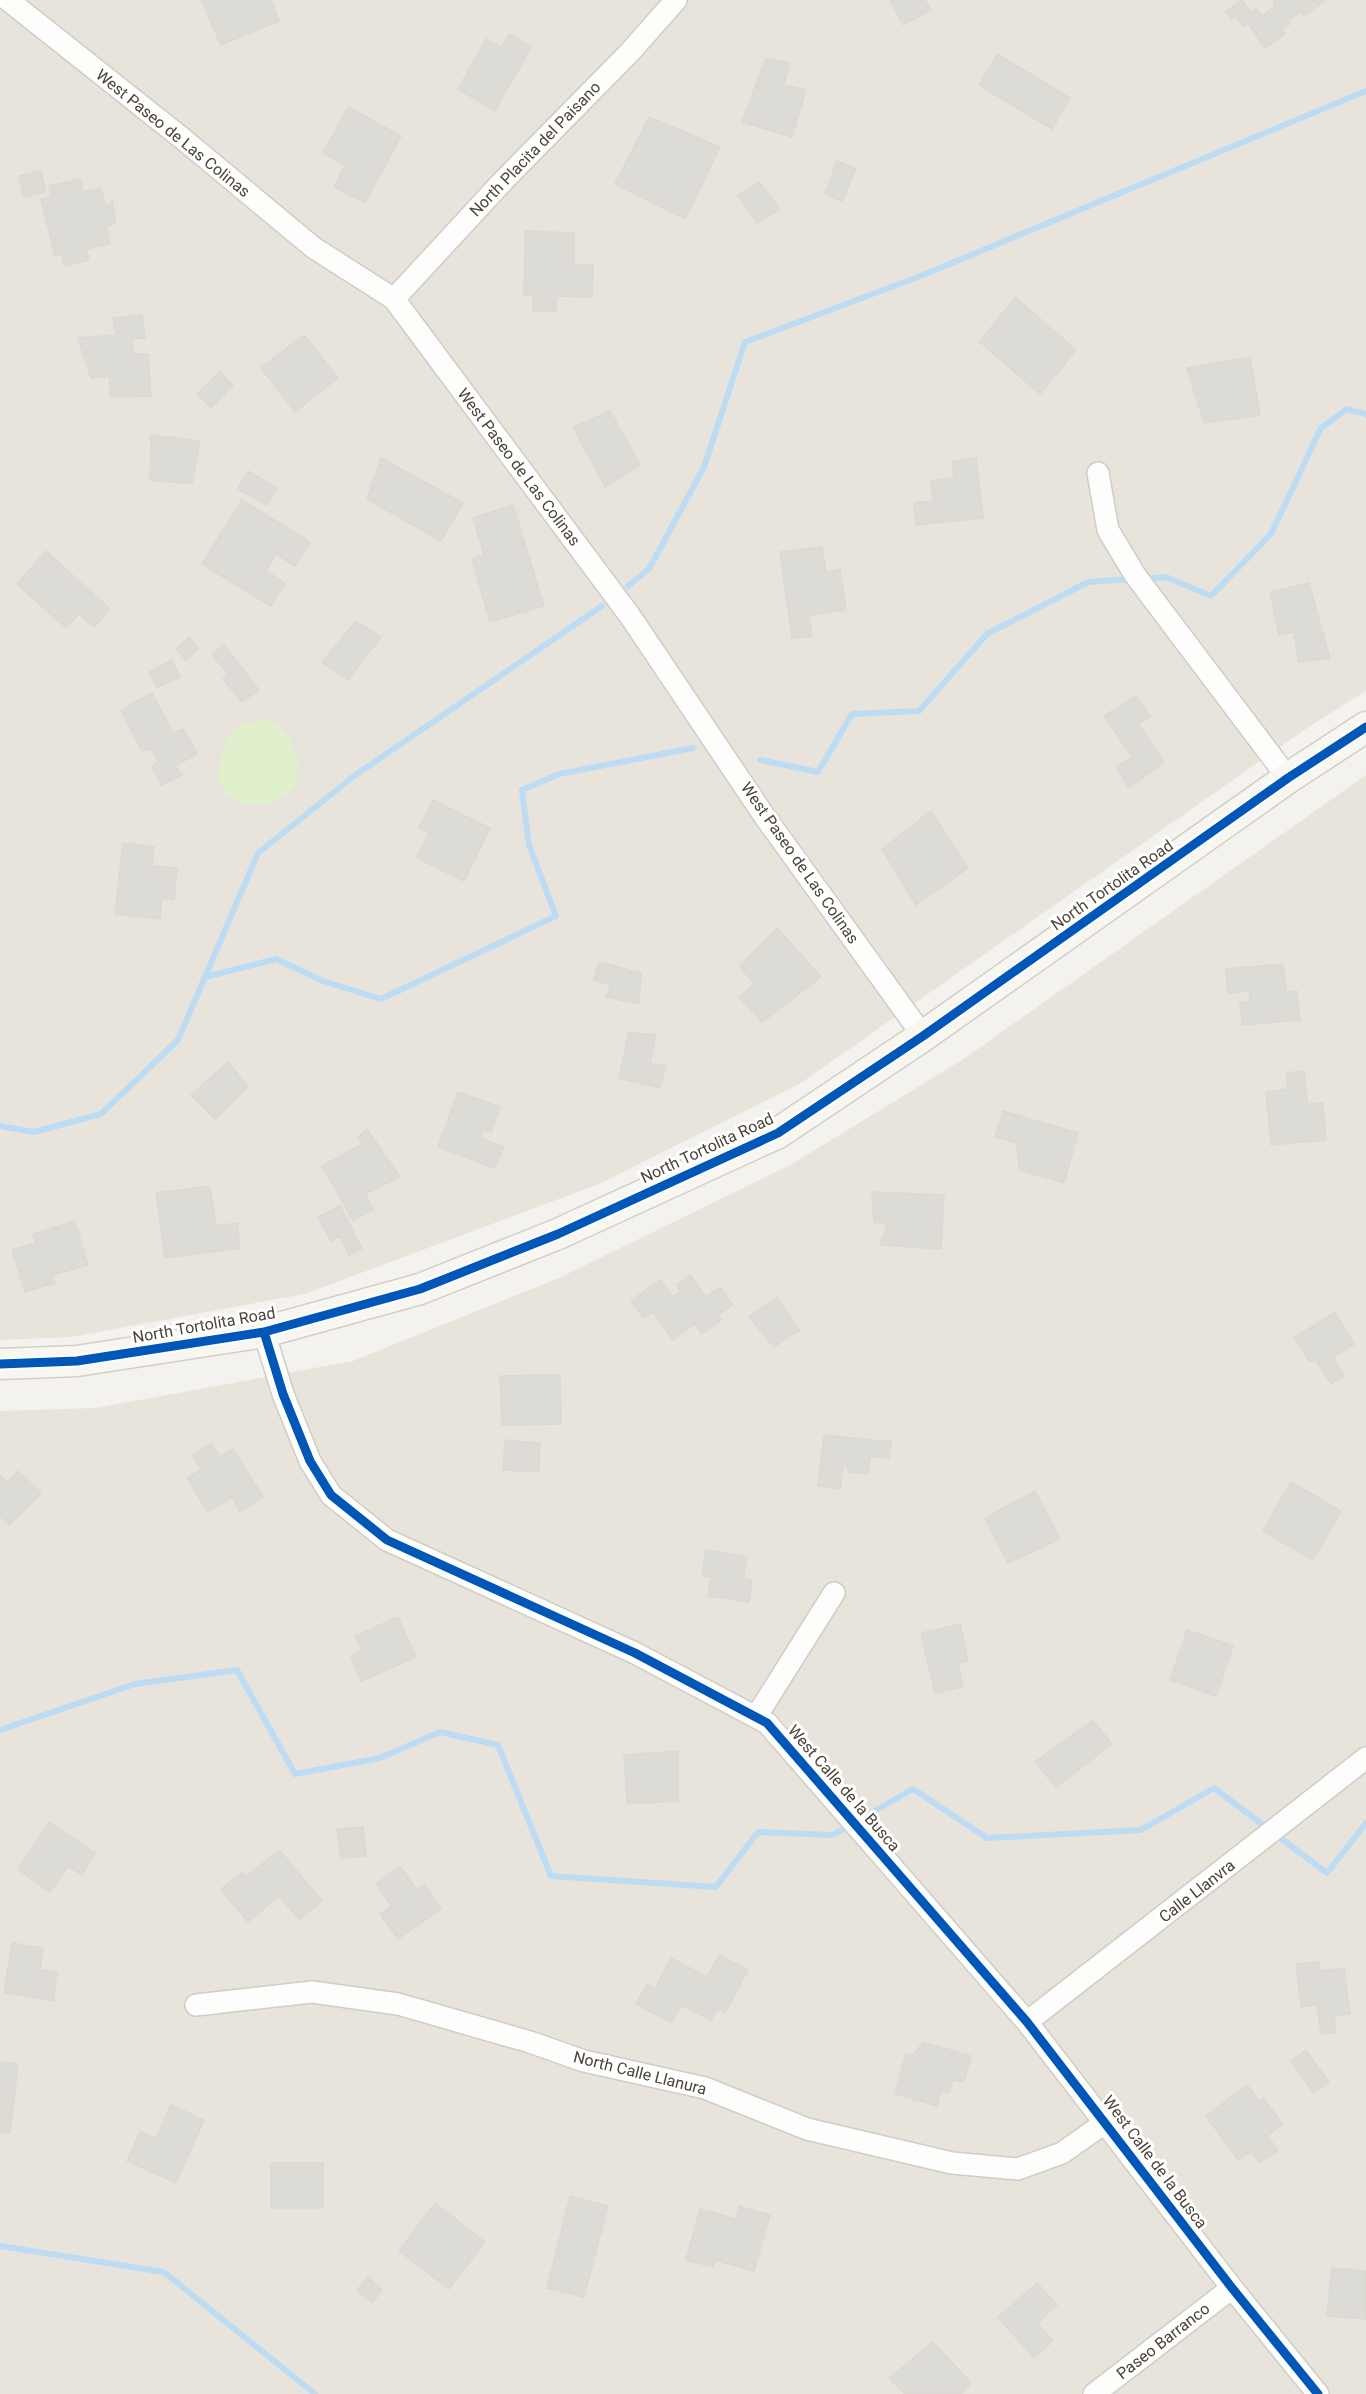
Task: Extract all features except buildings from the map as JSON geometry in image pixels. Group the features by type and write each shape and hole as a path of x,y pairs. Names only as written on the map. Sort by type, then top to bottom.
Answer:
{"street":[{"name":"West Paseo de Las Colinas","path":"8,0 183,139 314,248 394,299 630,616 765,816 923,1036"},
{"name":"North Placita del Paisano","path":"394,299 505,179 630,52 676,0"},
{"path":"1098,473 1108,531 1135,575 1288,778"},
{"name":"North Tortolita Road","path":"0,1364 77,1360 264,1332 420,1289 558,1234 778,1133 923,1036 1288,778 1366,727"},
{"name":"West Calle de la Busca","path":"264,1332 283,1394 310,1461 331,1495 387,1540 635,1653 767,1723 1027,2022 1232,2288 1318,2394"},
{"path":"756,1717 834,1593"},
{"name":"Calle Llanvra","path":"1027,2022 1366,1758"},
{"name":"North Calle Llanura","path":"196,2005 312,1992 398,2004 530,2042 584,2061 705,2088 807,2129 951,2163 1018,2169 1062,2153 1106,2122"},
{"name":"Paseo Barranco","path":"1094,2394 1232,2288"}],"shaded area":[{"path":"0,0 1366,0 1366,691 1310,726 801,1083 599,1184 305,1294 71,1337 0,1340"},
{"path":"1366,775 1366,2394 0,2394 0,1411 96,1408 353,1361 559,1278 792,1164 962,1060"}],"green space":[{"path":"268,718 289,737 299,762 295,787 272,804 244,805 225,794 218,775 224,742 238,727"}],"waterway":[{"path":"628,586 649,569 704,467 745,342 923,275 1366,91"},
{"path":"1143,579 1166,577 1211,596 1271,534 1321,428 1347,409 1366,414"},
{"path":"760,760 818,772 852,714 919,711 987,634 1088,582 1133,579"},
{"path":"0,1126 34,1132 101,1114 178,1040 258,853 354,776 602,606"},
{"path":"205,977 276,959 323,981 381,999 556,916 529,845 522,790 559,774 693,748"},
{"path":"0,1730 135,1684 237,1670 295,1774 380,1758 440,1732 498,1745 551,1876 716,1887 758,1832 833,1835 913,1789 987,1838 1141,1830 1214,1788 1327,1873 1366,1823"},
{"path":"0,2246 164,2272 315,2394"}],"cycle path":[{"path":"0,1364 77,1361 264,1332 420,1289 558,1234 778,1133 923,1036 1288,778 1366,727"},
{"path":"264,1332 283,1394 310,1461 331,1495 387,1540 635,1653 767,1723 1027,2022 1232,2288 1318,2394"}]}
